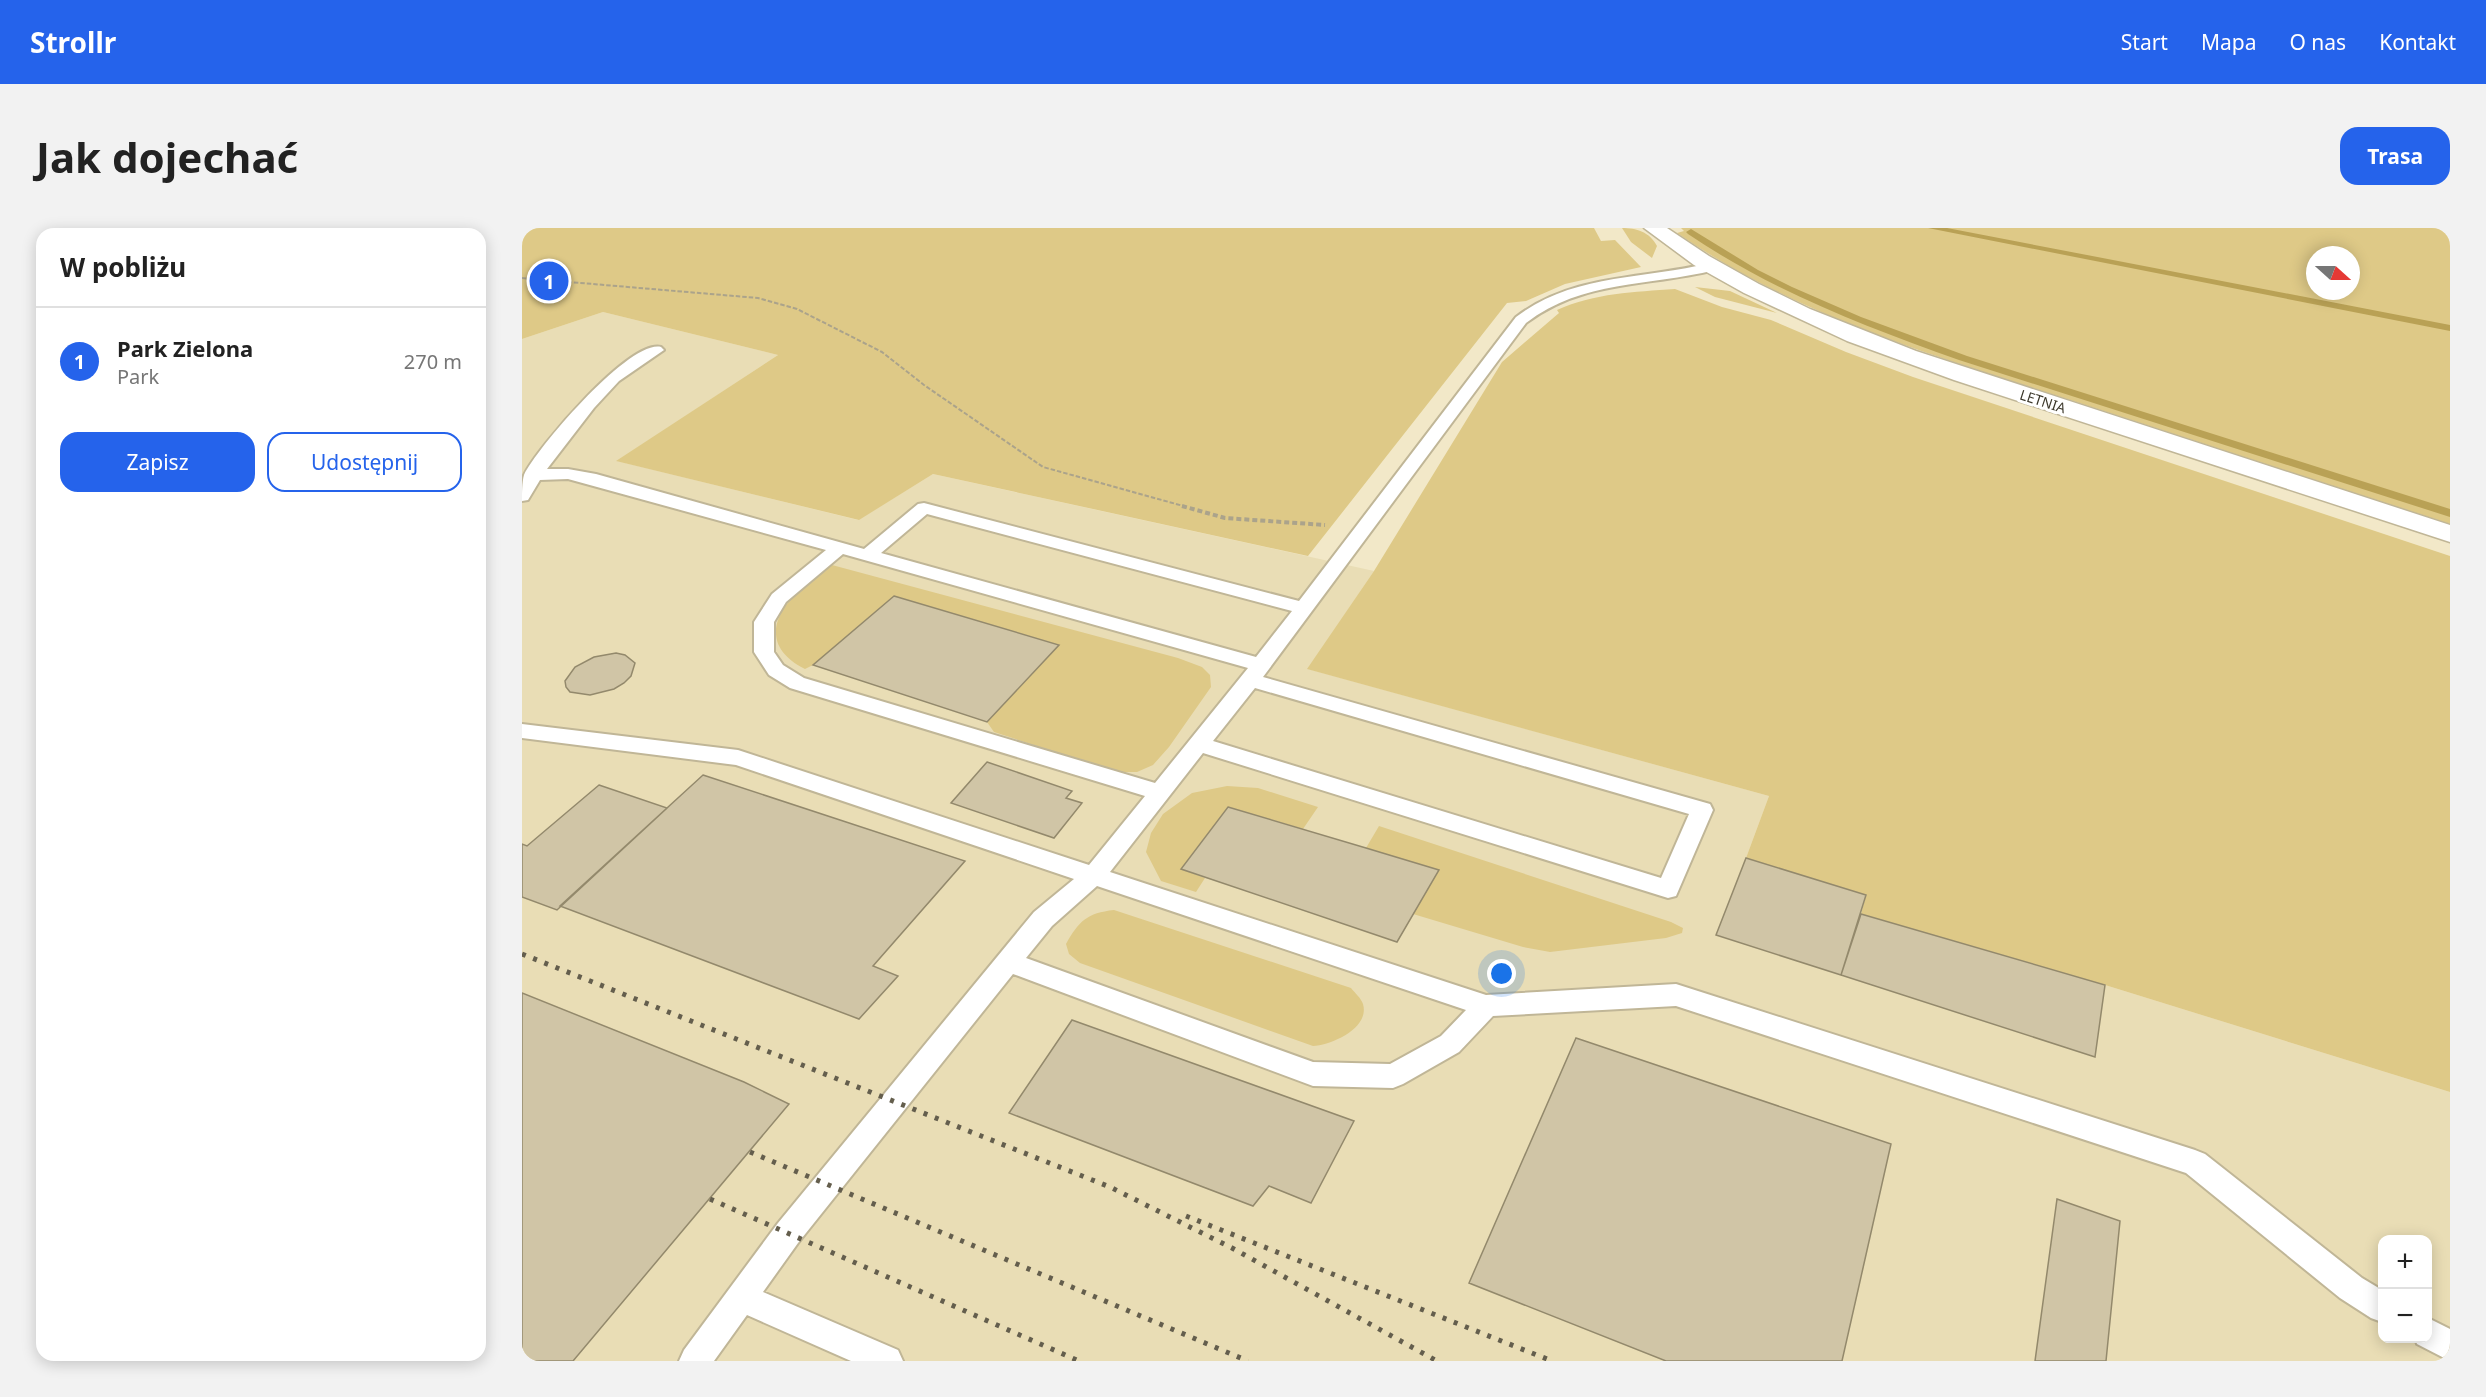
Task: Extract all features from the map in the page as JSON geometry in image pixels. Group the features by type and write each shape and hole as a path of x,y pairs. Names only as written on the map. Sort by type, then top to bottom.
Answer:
{"street":[{"name":"LETNIA","path":"1654,228 1710,267 1789,308 1888,349 2450,534"}],"lane":[{"path":"695,1361 801,1217 1043,919 1094,875 1199,744 1366,528 1512,330 1526,316 1555,298 1581,290 1669,277 1710,267"},
{"path":"522,496 554,444 613,378 657,350"},
{"path":"533,475 568,474 590,478 868,555 1702,810 1668,890 1199,744"},
{"path":"868,555 924,508 1304,608"},
{"path":"839,548 779,598 765,622 764,652 776,670 797,683 1160,792"},
{"path":"522,731 738,758 1486,1006 1676,995 2195,1163 2351,1288 2378,1305"},
{"path":"1008,962 1313,1074 1393,1076 1450,1044 1486,1006"},
{"path":"742,1298 887,1361"},
{"path":"2432,1336 2450,1346"}],"path":[{"path":"522,278 607,287 758,297 797,309 882,352 924,385 1043,467 1225,518 1366,528"}],"shaded area":[{"path":"522,228 1594,228 1601,241 1615,240 1641,267 1565,284 1526,301 1507,303 1308,556 933,474 859,520 616,461 778,355 603,312 522,339"},
{"path":"1622,228 1637,230 1651,237 1657,246 1652,258 1631,242"},
{"path":"1681,228 2450,228 2450,524 1915,349 1817,310 1769,287 1722,262 1677,233 1684,231"},
{"path":"1695,287 1730,291 1777,313 1715,297"},
{"path":"1675,289 1722,307 1771,320 1913,377 2450,556 2450,1092 2105,985 1861,914 1866,895 1746,858 1769,796 1307,669 1374,571 1502,362 1559,313 1557,310 1571,304 1630,292"},
{"path":"603,312 778,355 617,461 858,520 933,474 1374,571 1308,669 1769,796 1746,858 1866,895 1861,914 2105,985 2450,1092 2450,1361 522,1361 522,339"},
{"path":"832,565 1178,658 1202,667 1210,675 1211,687 1169,747 1153,765 1137,772 1116,772 994,732 987,722 1059,645 894,596 813,665 805,669 791,660 782,650 777,639 776,628 779,617 794,595 815,576"},
{"path":"1227,786 1258,788 1318,807 1303,829 1228,807 1181,869 1205,878 1196,892 1161,881 1146,852 1151,833 1163,814 1192,793"},
{"path":"1379,826 1671,922 1683,928 1682,933 1666,938 1550,952 1523,947 1413,914 1366,848"},
{"path":"1114,910 1351,988 1363,1004 1364,1013 1361,1021 1348,1034 1339,1039 1313,1046 1080,963 1069,954 1066,944 1071,936 1085,919 1097,913"}],"building":[{"path":"894,596 1059,645 987,722 813,665"},
{"path":"616,653 625,655 635,663 631,676 624,683 614,689 590,695 570,692 566,687 565,681 575,667 594,657"},
{"path":"987,762 1072,791 1066,798 1082,803 1054,838 951,803"},
{"path":"703,775 965,861 873,966 898,976 859,1019 560,906"},
{"path":"599,785 667,808 557,910 522,897 522,844 527,846"},
{"path":"1228,807 1439,870 1397,942 1181,869"},
{"path":"1746,858 1866,895 1841,975 1716,935"},
{"path":"1861,914 2105,985 2095,1057 1841,975"},
{"path":"522,993 744,1082 789,1104 573,1361 522,1361"},
{"path":"1072,1020 1354,1121 1311,1203 1269,1186 1253,1206 1009,1113"},
{"path":"1576,1038 1891,1144 1842,1361 1666,1361 1469,1283"},
{"path":"2057,1199 2120,1221 2106,1361 2035,1361"}],"waterway":[{"path":"1933,228 2450,328"},
{"path":"1691,232 1722,253 1788,289 1892,332 1963,358 2450,513"}],"railway":[{"path":"522,954 1110,1187 1232,1248 1437,1361"},
{"path":"750,1152 1248,1361"},
{"path":"710,1199 1079,1361"},
{"path":"1186,1216 1552,1361"}],"place":[{"name":"Park Zielona","path":"549,281"}]}
